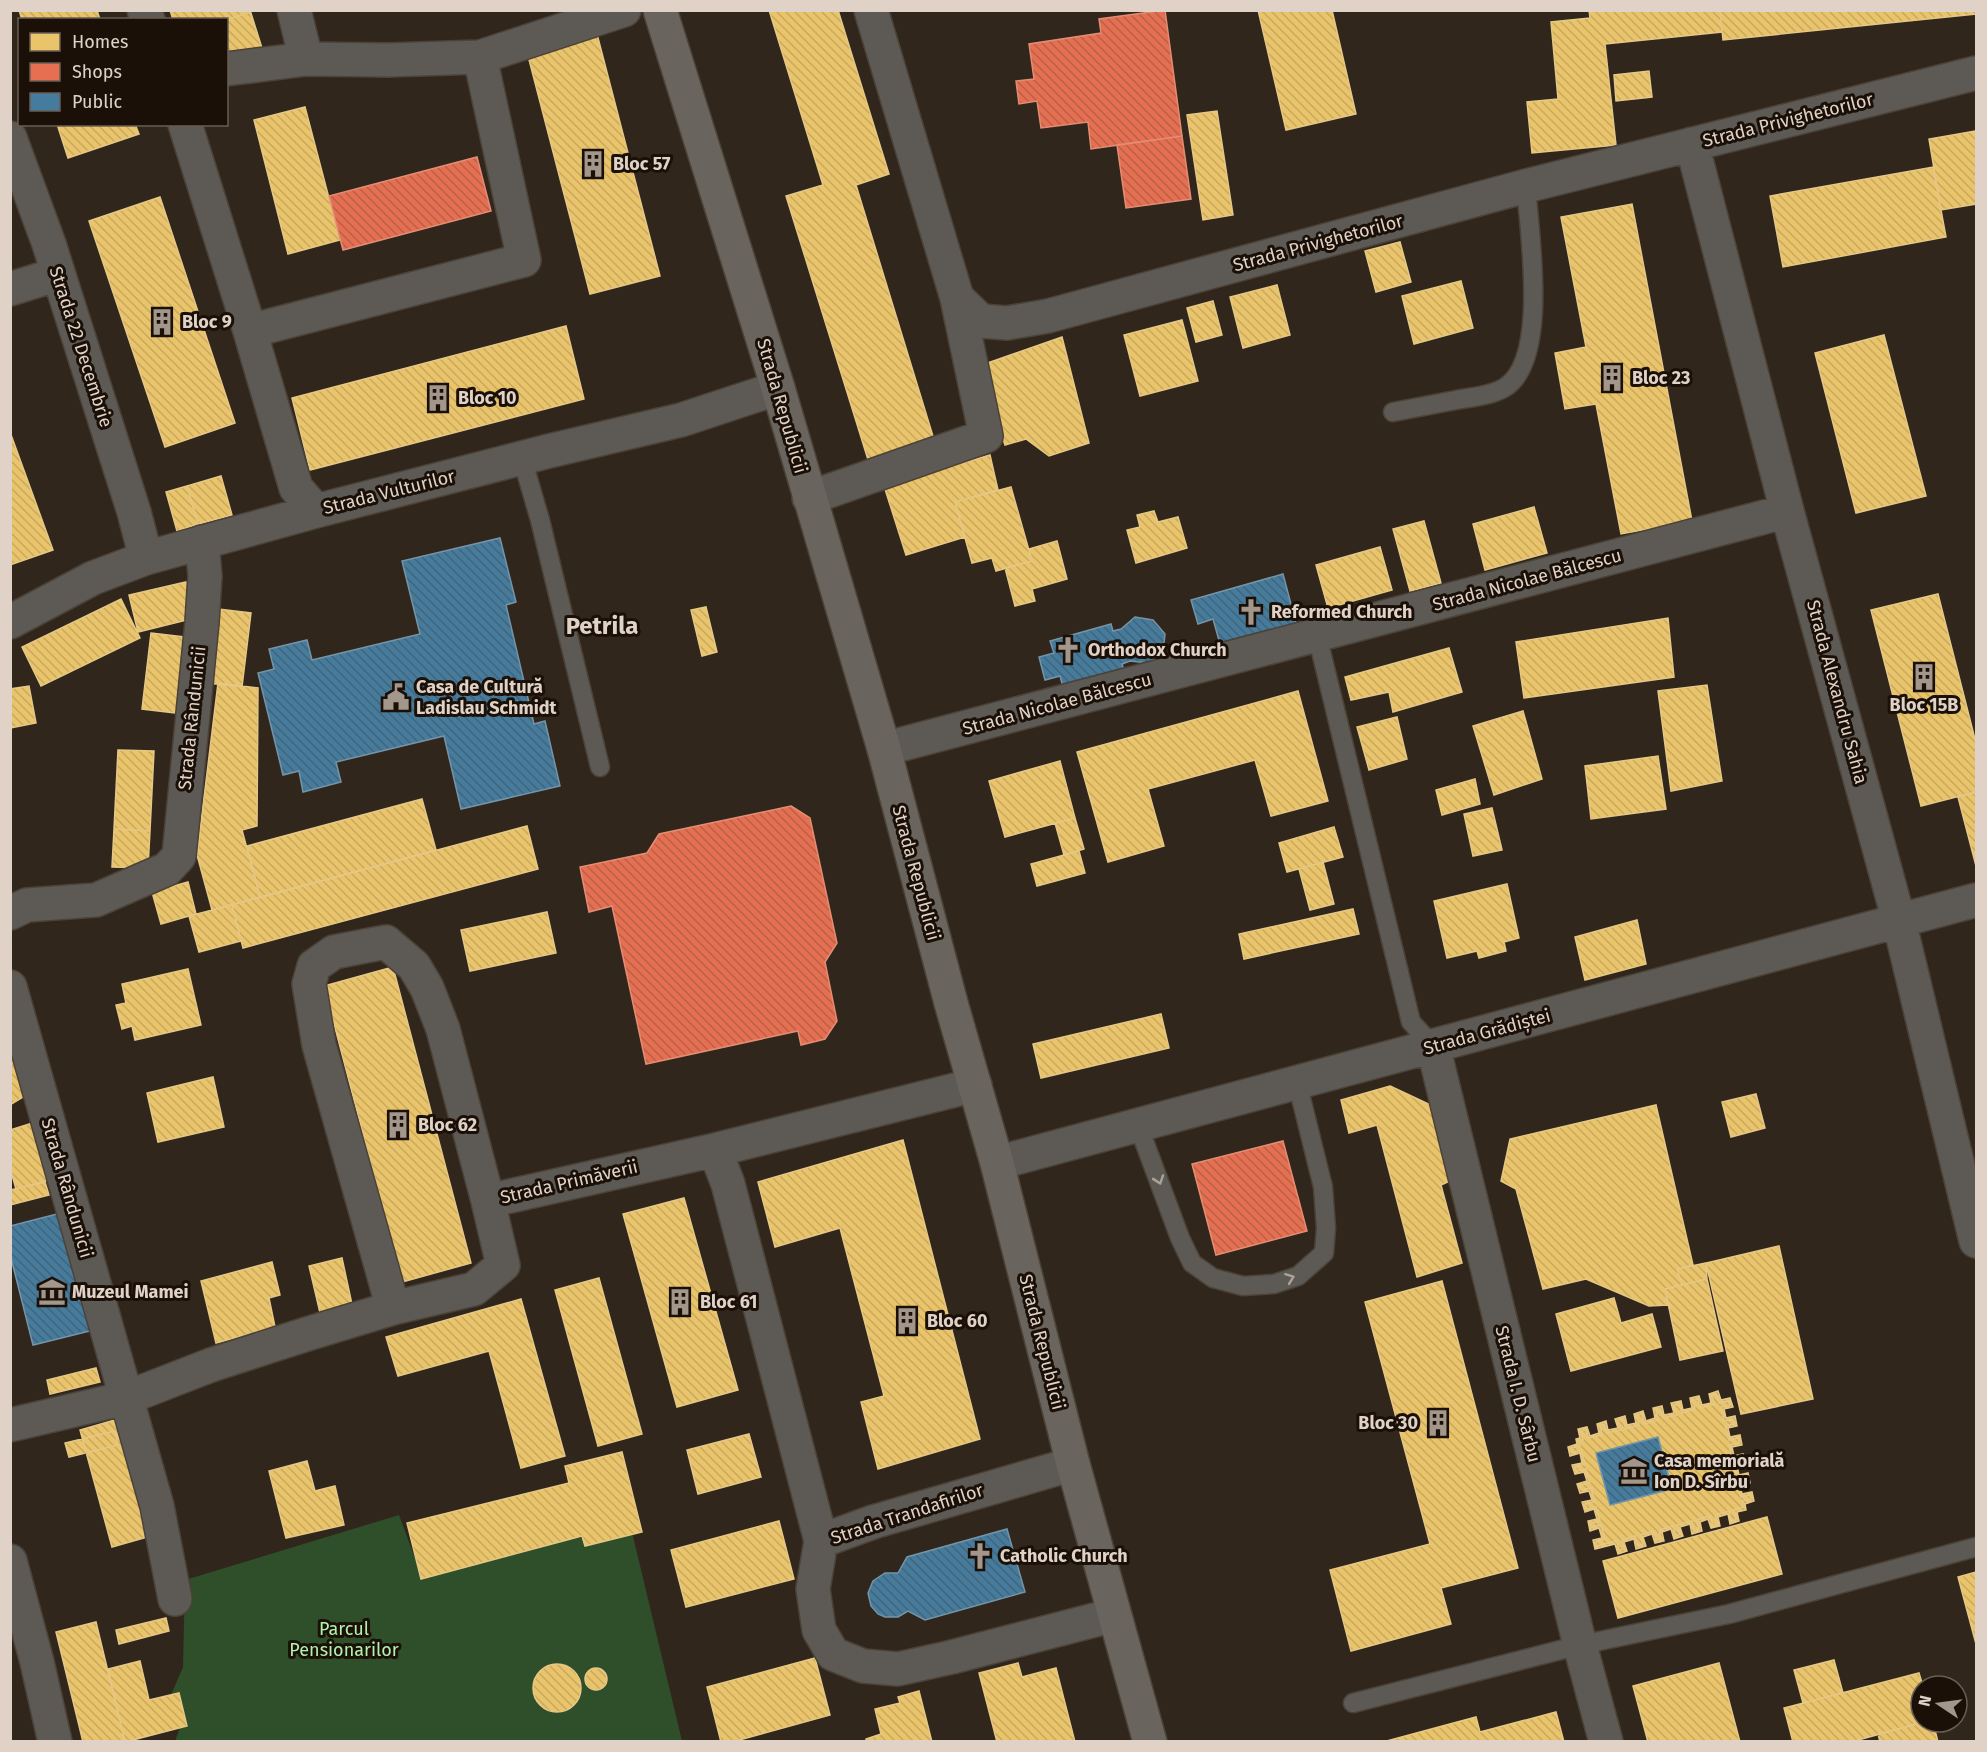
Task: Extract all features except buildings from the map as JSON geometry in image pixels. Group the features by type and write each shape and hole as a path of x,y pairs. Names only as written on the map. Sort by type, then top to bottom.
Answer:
{"main road":[{"name":"Strada Republicii","path":"660,10 778,388 884,750 951,1003 997,1163 1073,1464 1150,1742"}],"street":[{"path":"294,10 306,58"},
{"path":"228,69 306,58 388,60 480,57 624,10"},
{"name":"Strada Privighetorilor","path":"871,10 957,298 981,321 1007,323 1038,318 1526,186 1977,73"},
{"path":"250,331 524,260 480,57"},
{"path":"186,126 296,488 316,511"},
{"name":"Strada 22 Decembrie","path":"10,138 58,274 134,512 146,558"},
{"name":"Strada Alexandru Sahia","path":"1692,144 1787,511 1899,921 1977,1241"},
{"path":"10,289 58,274"},
{"path":"809,498 986,436 957,298"},
{"name":"Strada Vulturilor","path":"10,622 93,578 146,558 316,511 681,420 778,388"},
{"name":"Strada Nicolae Bălcescu","path":"884,750 1787,511"},
{"name":"Strada Rândunicii","path":"10,913 27,905 96,900 167,869 179,855 202,622 205,576 202,542"},
{"name":"Strada Grădiștei","path":"997,1163 1977,900"},
{"path":"393,1308 319,1045 310,994 309,984 314,966 334,952 386,942 414,966 427,988 443,1029 488,1201"},
{"name":"Strada Rândunicii","path":"10,987 157,1506 175,1599"},
{"name":"Strada I. D. Sârbu","path":"1432,1046 1606,1742"},
{"name":"Strada Primăverii","path":"10,1425 126,1398 211,1365 393,1308 474,1289 502,1265 488,1201 715,1150 975,1085"},
{"path":"715,1150 731,1195 821,1541"},
{"name":"Strada Trandafirilor","path":"1073,1464 873,1522 821,1541 813,1589 819,1630 833,1654 863,1666 898,1669 1114,1615"},
{"path":"10,1560 55,1742"}],"lane":[{"path":"1393,412 1492,394 1507,386 1522,368 1534,316 1526,186"},
{"path":"522,458 540,520 600,767"},
{"path":"1317,635 1411,1022 1432,1046"},
{"path":"1138,1125 1180,1239 1192,1263 1213,1278 1243,1286 1274,1284 1298,1276 1324,1253 1326,1228 1323,1187 1296,1082"},
{"path":"1353,1703 1580,1645 1730,1614 1977,1547"}],"green space":[{"name":"Parcul Pensionarilor","path":"399,1515 419,1569 631,1528 682,1741 175,1741 181,1725 171,1695 183,1667 185,1580"}],"place":[{"name":"Bloc 57","path":"593,164"},
{"name":"Bloc 9","path":"162,322"},
{"name":"Bloc 23","path":"1612,378"},
{"name":"Bloc 10","path":"438,398"},
{"name":"Reformed Church","path":"1251,612"},
{"name":"Orthodox Church","path":"1068,650"},
{"name":"Bloc 15B","path":"1924,677"},
{"name":"Casa de Cultură Ladislau Schmidt","path":"396,697"},
{"name":"Bloc 62","path":"398,1125"},
{"name":"Muzeul Mamei","path":"52,1292"},
{"name":"Bloc 61","path":"680,1302"},
{"name":"Bloc 60","path":"907,1321"},
{"name":"Bloc 30","path":"1438,1423"},
{"name":"Casa memorială Ion D. Sîrbu","path":"1634,1471"},
{"name":"Catholic Church","path":"980,1556"}],"district":[{"name":"Petrila","path":"602,626"}]}
